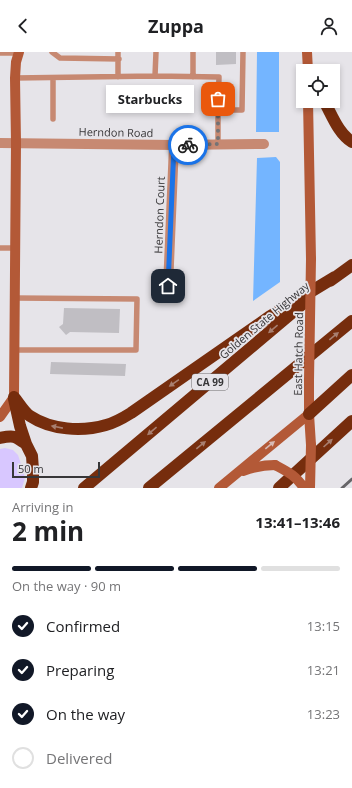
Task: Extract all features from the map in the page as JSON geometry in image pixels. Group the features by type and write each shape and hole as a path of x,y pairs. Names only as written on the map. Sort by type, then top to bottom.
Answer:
{"highway":[{"path":"328,108 338,128 352,142"},
{"name":"Golden State Highway","path":"84,488 335,277 352,265"},
{"path":"14,398 30,416 48,425 68,429 80,429 106,425 131,413 269,318 335,277"},
{"path":"149,488 352,322"},
{"path":"309,414 352,375"},
{"path":"14,398 20,426 32,456 33,482 31,488"},
{"path":"279,488 352,421"},
{"path":"0,438 9,436 17,437 26,444"}],"main road":[{"path":"0,417 14,398 16,143 15,78 16,62 19,52"},
{"path":"307,52 308,64"},
{"name":"East Hatch Road","path":"308,108 312,259 309,380 311,445 310,488"},
{"path":"219,488 309,414"},
{"path":"236,474 255,467 275,465 287,471 296,478 304,488"}],"street":[{"name":"Herndon Road","path":"0,143 174,145 264,144"},
{"name":"Herndon Court","path":"168,286 174,145"}],"lane":[{"path":"0,53 19,52"},
{"path":"52,52 60,58 119,59"},
{"path":"118,52 118,77"},
{"path":"155,76 156,52"},
{"path":"193,76 194,52"},
{"path":"218,110 242,110 243,52"},
{"path":"15,78 155,76 219,77 218,144"},
{"path":"53,78 53,119"},
{"path":"0,248 15,248"},
{"path":"14,350 136,350 137,299 15,298"}],"shaded area":[{"path":"5,448 13,450 18,455 25,478 22,488 0,488 0,449"}],"water":[{"path":"257,52 279,52 279,132 256,132"},
{"path":"276,157 280,162 280,282 253,301 257,158"}],"building":[{"path":"216,52 236,52 236,64 216,65"},
{"path":"64,308 120,309 119,333 70,332 66,335 59,327 63,324"},
{"path":"51,362 126,364 125,376 50,374"}],"railway":[{"path":"342,488 352,479"}],"way so far":[{"path":"188,145 218,144 218,99"}],"place":[{"name":"Starbucks","path":"218,99"}],"route":[{"path":"168,286 174,145 188,145"}]}
